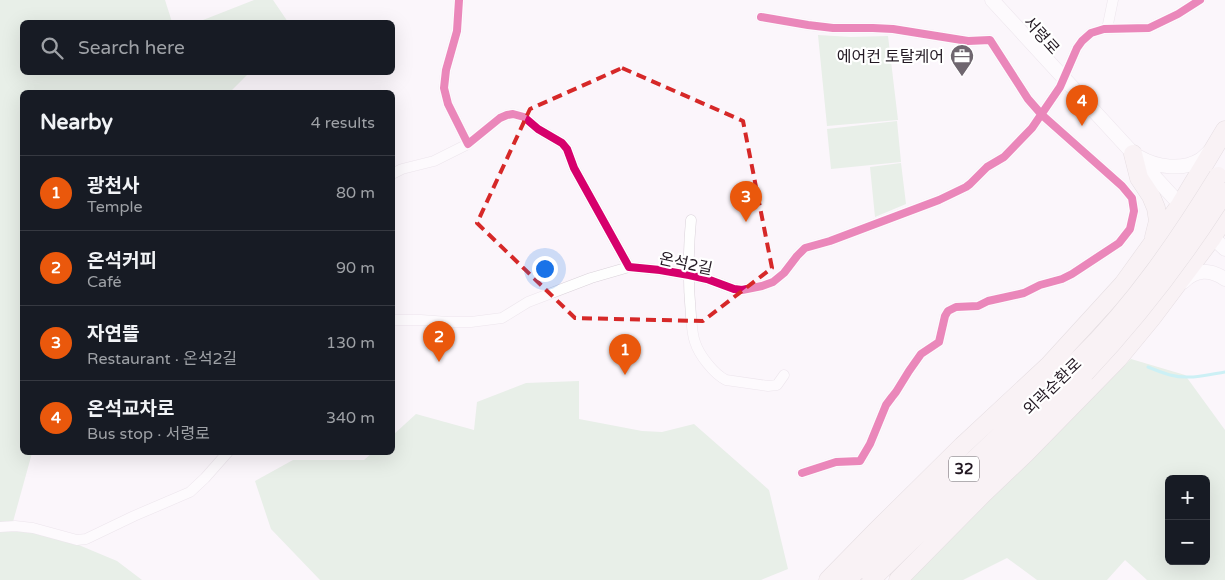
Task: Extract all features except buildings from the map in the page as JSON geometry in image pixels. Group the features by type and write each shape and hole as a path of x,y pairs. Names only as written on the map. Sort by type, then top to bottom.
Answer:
{"highway":[{"path":"828,580 948,460 1049,365 1123,284 1180,204 1220,171 1225,130"},
{"path":"1133,154 1139,178 1155,204 1158,215 1157,228 1151,246"},
{"name":"외곽순환로","path":"847,580 1031,406 1121,334 1157,291 1194,240 1220,171"},
{"path":"898,580 1118,359 1176,285 1219,243 1225,217"},
{"name":"외곽순환로","path":"871,580 1063,396 1082,366"}],"street":[{"path":"459,0 457,31 446,70 444,88 448,104 468,144"},
{"name":"서령로","path":"992,0 1133,154 1219,243 1225,257"},
{"path":"1107,29 1112,0"},
{"name":"온석2길","path":"630,267 689,275 742,290 772,282 784,273 796,256 806,248 830,241 939,200 970,184 987,167 1004,156 1020,141 1042,115 1064,79 1077,48 1085,37 1091,33 1107,29 1149,28 1178,14 1200,0"},
{"path":"761,17 833,28 893,29 968,41 990,40 1028,98 1042,115 1128,192 1134,211 1132,224 1121,242 1062,279 1040,285 1024,293 988,301 978,306 950,309 945,317 939,342 921,354 909,370 886,405 870,444 860,461 836,462 802,473"},
{"path":"395,172 434,161 468,144 500,118 513,114 524,117 538,129 562,143 567,150 576,172 630,267 591,278 528,302 502,318 471,322 395,320"},
{"path":"1133,154 1150,163 1172,167 1193,163 1208,152 1220,171"},
{"path":"691,220 688,252 689,297 693,336 699,352 708,365 724,379 768,386 777,385 784,374"},
{"path":"1176,285 1180,286 1184,280 1194,273 1202,271 1217,274 1225,279"},
{"path":"0,527 33,528 77,540 86,539 190,492 225,455"}],"highlighted area":[{"path":"622,68 743,121 772,268 703,321 575,318 477,223 530,109"}],"green space":[{"path":"0,0 165,0 171,20 20,20 20,75 247,75 232,90 20,90 20,455 31,455 11,529 62,538 117,561 142,580 0,580"},
{"path":"254,0 273,0 287,20 203,20"},
{"path":"818,35 851,37 888,36 898,120 827,126"},
{"path":"897,121 901,162 831,169 827,129"},
{"path":"901,163 906,204 875,217 870,167"},
{"path":"1131,359 1185,375 1225,430 1225,580 1147,580 1125,560 1107,580 1037,580 1007,558 963,580 902,580"},
{"path":"579,381 579,419 642,431 662,432 694,424 769,490 788,569 761,580 320,580 271,529 255,481 293,460 364,460 370,455 395,455 395,433 416,414 474,430 477,402 526,383"}],"waterway":[{"path":"1148,367 1170,375 1184,377 1225,372"}],"cycle path":[{"path":"459,0 457,31 446,70 444,88 448,104 468,144 500,118 513,114 524,117 538,129 562,143 567,149 574,168 629,267 689,275 742,290 773,282 784,273 805,248 830,241 939,200 966,187 987,167 1004,157 1032,128 1060,87 1077,48 1091,33 1104,29 1149,28 1178,14 1200,0"},
{"path":"761,17 833,28 893,29 968,41 990,40 1028,99 1042,115 1122,186 1132,198 1134,211 1130,229 1119,243 1072,274 1040,285 1024,293 988,301 978,306 956,307 948,311 939,342 921,354 886,405 870,444 860,461 836,462 802,473"}],"place":[{"name":"에어컨 토탈케어","path":"962,77"},
{"name":"온석교차로","path":"1082,126"},
{"name":"자연뜰","path":"746,222"},
{"name":"온석커피","path":"439,362"},
{"name":"광천사","path":"625,375"}]}
